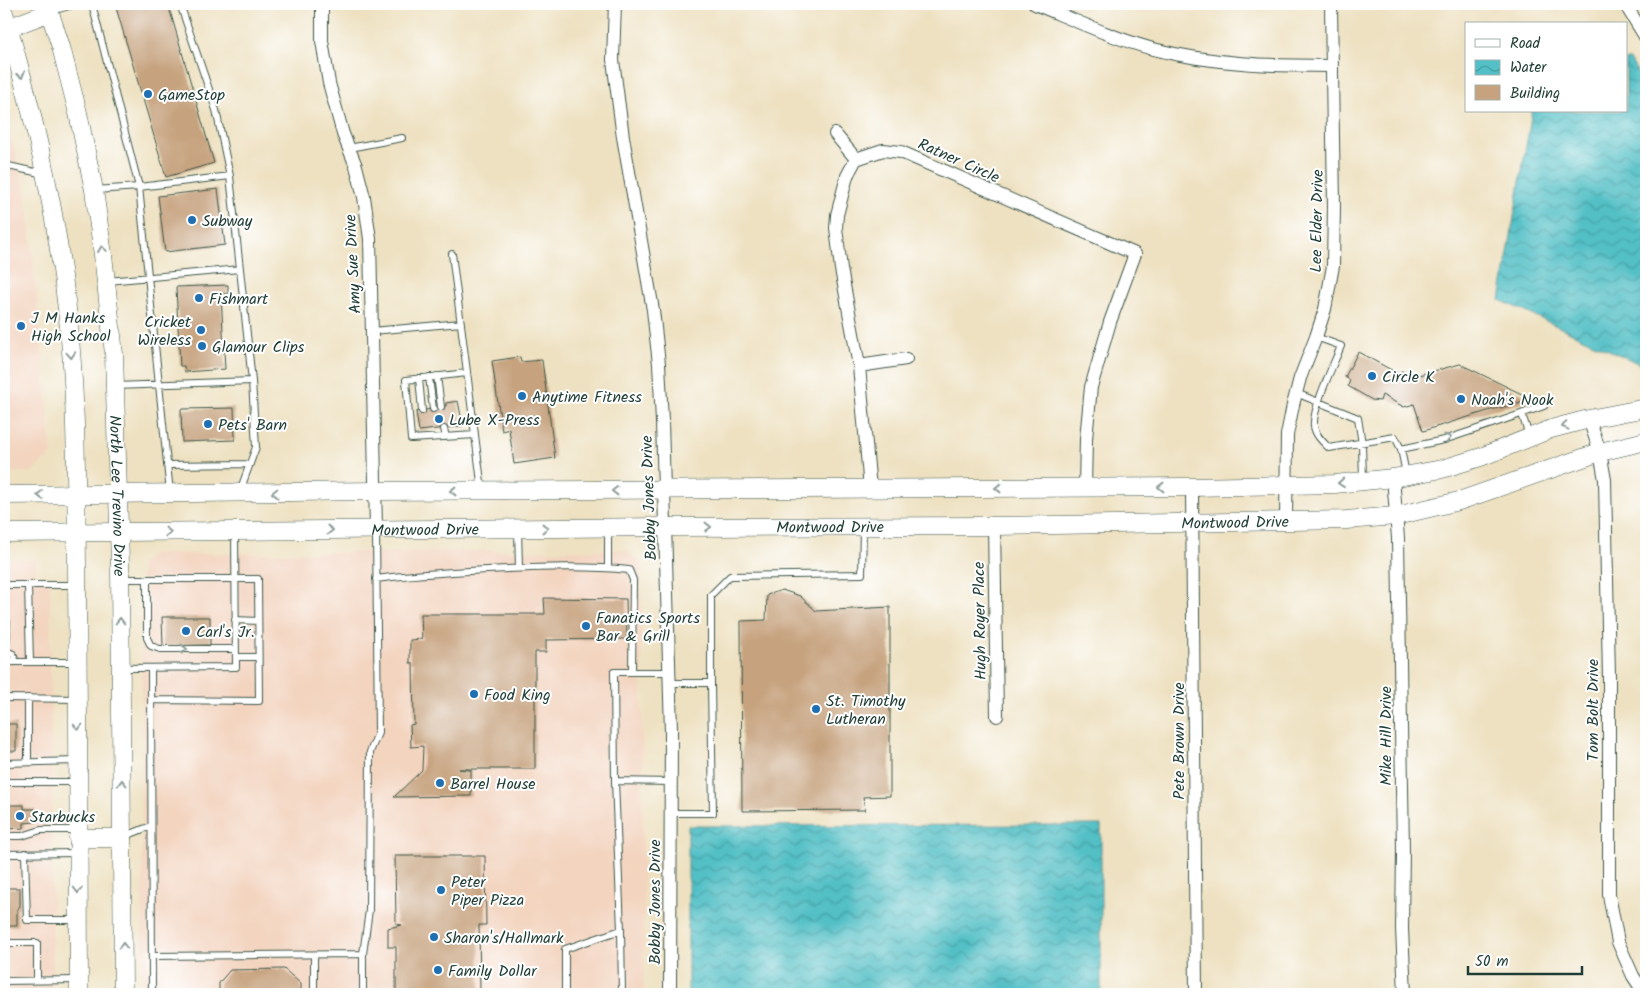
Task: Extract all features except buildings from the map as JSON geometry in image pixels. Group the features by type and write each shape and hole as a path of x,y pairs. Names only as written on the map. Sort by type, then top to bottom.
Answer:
{"main road":[{"path":"48,8 6,21 47,175 68,311 77,448 79,987"},
{"name":"North Lee Trevino Drive","path":"48,8 78,113 94,190 114,354 120,579 123,994"},
{"path":"4,495 1286,486 1400,477 1442,469 1481,457 1551,430 1646,408"},
{"name":"Montwood Drive","path":"4,533 608,527 994,526 1346,520 1396,516 1459,501 1600,452 1646,442"},
{"path":"78,840 122,838"}],"street":[{"name":"Amy Sue Drive","path":"322,4 322,42 329,83 342,134 356,166 364,197 369,230 376,530"},
{"name":"Bobby Jones Drive","path":"615,4 613,60 623,137 653,310 662,411 671,782 670,994"},
{"path":"1036,4 1109,34 1153,48 1196,58 1246,64 1331,66"},
{"name":"Lee Elder Drive","path":"1286,522 1287,435 1300,378 1325,309 1333,266 1331,4"},
{"path":"1626,4 1646,38"},
{"path":"835,134 856,158 846,176 836,228 841,269 859,366 870,489"},
{"name":"Ratner Circle","path":"856,158 883,150 901,152 1135,254 1110,322 1091,386 1086,439 1085,487"},
{"path":"859,366 906,359"},
{"name":"Tom Bolt Drive","path":"1589,420 1600,452 1605,480 1610,785 1609,895 1618,942 1633,976 1645,994"},
{"name":"Mike Hill Drive","path":"1400,477 1396,516 1403,850 1402,928 1405,994"},
{"name":"Pete Brown Drive","path":"1192,487 1196,994"},
{"name":"Hugh Royer Place","path":"994,526 997,716"}],"lane":[{"path":"48,8 77,4"},
{"path":"92,4 139,187 170,494"},
{"path":"180,4 216,110 230,176 252,381 256,447 239,493"},
{"path":"348,148 402,138"},
{"path":"4,164 47,175"},
{"path":"94,190 139,187 230,176"},
{"path":"452,254 482,491"},
{"path":"106,281 240,268"},
{"path":"372,330 460,323"},
{"path":"1316,337 1341,346 1318,402 1314,426 1319,438 1329,448 1395,437 1401,449 1400,477"},
{"path":"467,373 406,380 410,438 436,433 446,436 475,435"},
{"path":"437,376 441,407"},
{"path":"429,377 433,409"},
{"path":"419,378 422,411"},
{"path":"115,386 252,381"},
{"path":"1296,393 1358,418 1362,444 1363,481"},
{"path":"1401,449 1444,440 1544,406"},
{"path":"1522,414 1530,438"},
{"path":"444,429 446,436"},
{"path":"167,465 250,464"},
{"path":"670,813 713,813 711,595 730,576 862,574 863,526"},
{"path":"608,527 608,568"},
{"path":"518,528 519,568"},
{"path":"363,994 363,954 369,910 370,752 378,733 376,530"},
{"path":"120,668 236,667 235,531"},
{"path":"376,579 410,574 519,568 608,568 629,570 633,580 632,672"},
{"path":"120,579 258,579 259,701 151,700"},
{"path":"147,579 148,638 151,646 160,649 236,649"},
{"path":"4,585 78,585"},
{"path":"28,585 30,662"},
{"path":"235,620 258,621"},
{"path":"4,650 13,654 16,662"},
{"path":"236,657 258,657"},
{"path":"4,662 78,662"},
{"path":"151,668 152,994"},
{"path":"622,994 615,781 614,672 632,672 711,683"},
{"path":"4,698 78,699"},
{"path":"28,698 28,762"},
{"path":"4,763 78,761"},
{"path":"615,781 671,782"},
{"path":"4,782 78,782"},
{"path":"122,838 151,826"},
{"path":"4,836 22,836 41,830 78,840"},
{"path":"4,854 25,853 78,840"},
{"path":"25,853 27,920 78,920"},
{"path":"565,994 566,949 621,930"},
{"path":"4,943 37,943 37,980"},
{"path":"152,956 363,954"},
{"path":"314,955 314,994"},
{"path":"4,981 37,980 79,987"}],"shaded area":[{"name":"J M Hanks High School","path":"4,110 27,198 52,454 31,472 4,472"},
{"path":"627,550 641,565 644,994 143,994 141,564 152,554"},
{"path":"4,559 36,559 36,576 50,576 53,994 4,994"}],"water":[{"path":"1628,60 1630,60 1646,85 1646,367 1500,300 1532,112 1628,112"},
{"path":"1101,825 1101,994 688,994 688,826"}],"place":[{"name":"GameStop","path":"148,94"},
{"name":"Subway","path":"192,220"},
{"name":"Fishmart","path":"199,298"},
{"name":"J M Hanks High School","path":"21,326"},
{"name":"Cricket Wireless","path":"201,330"},
{"name":"Glamour Clips","path":"202,346"},
{"name":"Circle K","path":"1372,376"},
{"name":"Anytime Fitness","path":"522,396"},
{"name":"Noah's Nook","path":"1461,399"},
{"name":"Lube X-Press","path":"439,419"},
{"name":"Pets' Barn","path":"208,424"},
{"name":"Fanatics Sports Bar & Grill","path":"586,626"},
{"name":"Carl's Jr.","path":"186,631"},
{"name":"Food King","path":"474,694"},
{"name":"St. Timothy Lutheran","path":"816,709"},
{"name":"Barrel House","path":"440,783"},
{"name":"Starbucks","path":"20,816"},
{"name":"Peter Piper Pizza","path":"441,890"},
{"name":"Sharon's/Hallmark","path":"434,937"},
{"name":"Family Dollar","path":"438,970"}]}
